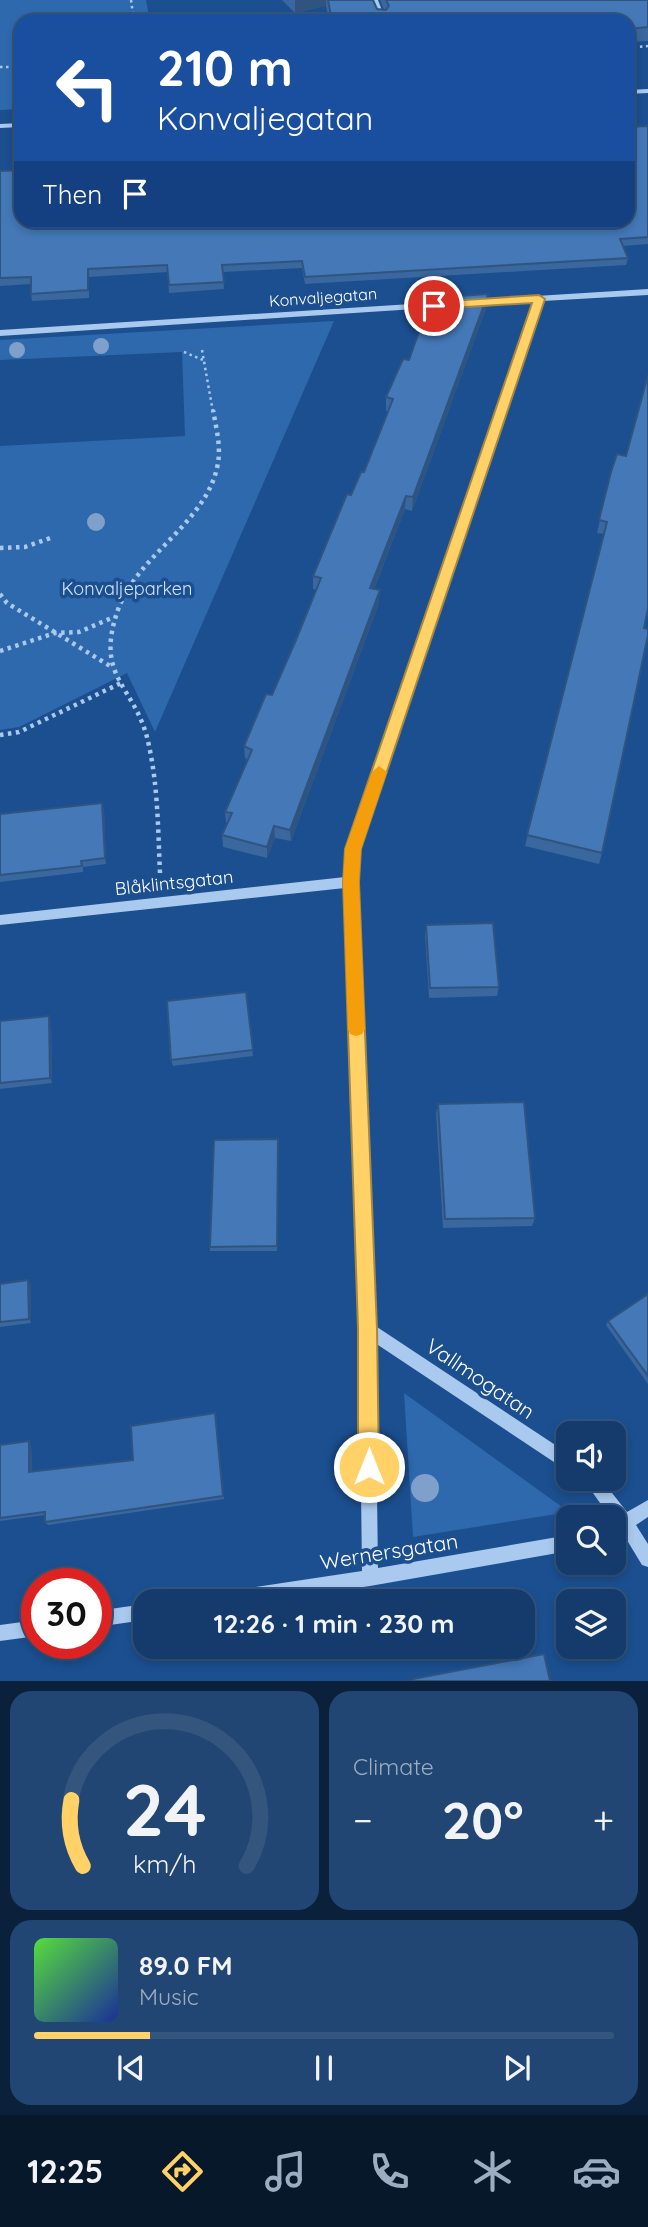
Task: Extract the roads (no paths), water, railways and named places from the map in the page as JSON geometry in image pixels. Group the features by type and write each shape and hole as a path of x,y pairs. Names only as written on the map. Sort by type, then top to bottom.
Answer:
{"street":[{"name":"Konvaljegatan","path":"0,333 648,292"},
{"path":"370,1578 367,1329 351,882 353,849 539,299"},
{"name":"Blåklintsgatan","path":"0,920 351,882"},
{"name":"Vallmogatan","path":"367,1329 556,1455"},
{"path":"626,1521 648,1508"},
{"path":"626,1532 648,1559"},
{"name":"Wernersgatan","path":"296,1589 556,1545"},
{"path":"112,1617 133,1614"},
{"path":"0,1633 21,1630"}],"park label":[{"name":"Konvaljeparken","path":"127,589"}]}
